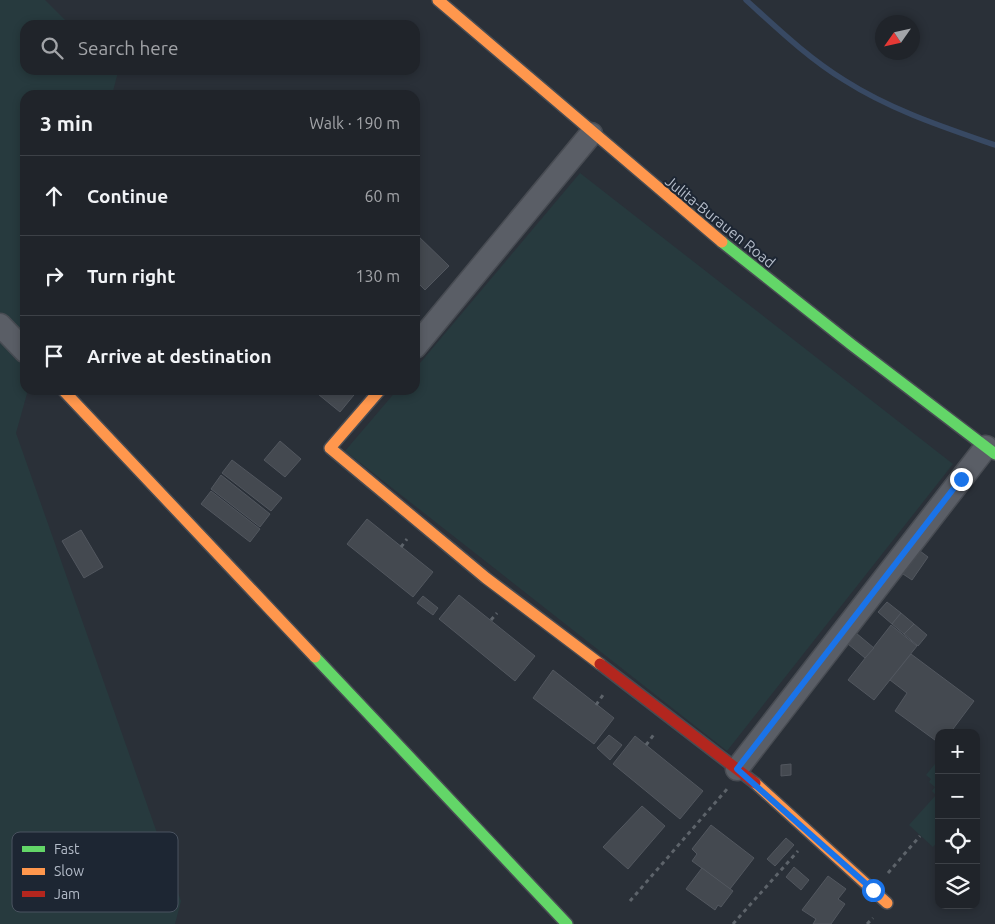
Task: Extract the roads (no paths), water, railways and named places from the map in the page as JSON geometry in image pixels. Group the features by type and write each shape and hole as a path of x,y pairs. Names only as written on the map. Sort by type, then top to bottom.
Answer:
{"street":[{"name":"Julita-Burauen Road","path":"438,0 591,134 778,288 990,451"},
{"path":"420,341 591,134"},
{"path":"0,325 20,346"},
{"path":"68,395 567,924"},
{"path":"376,395 330,448 486,578 739,770 887,903"},
{"path":"739,770 990,451"}],"waterway":[{"path":"746,0 805,52 862,91 918,117 995,145"}]}
